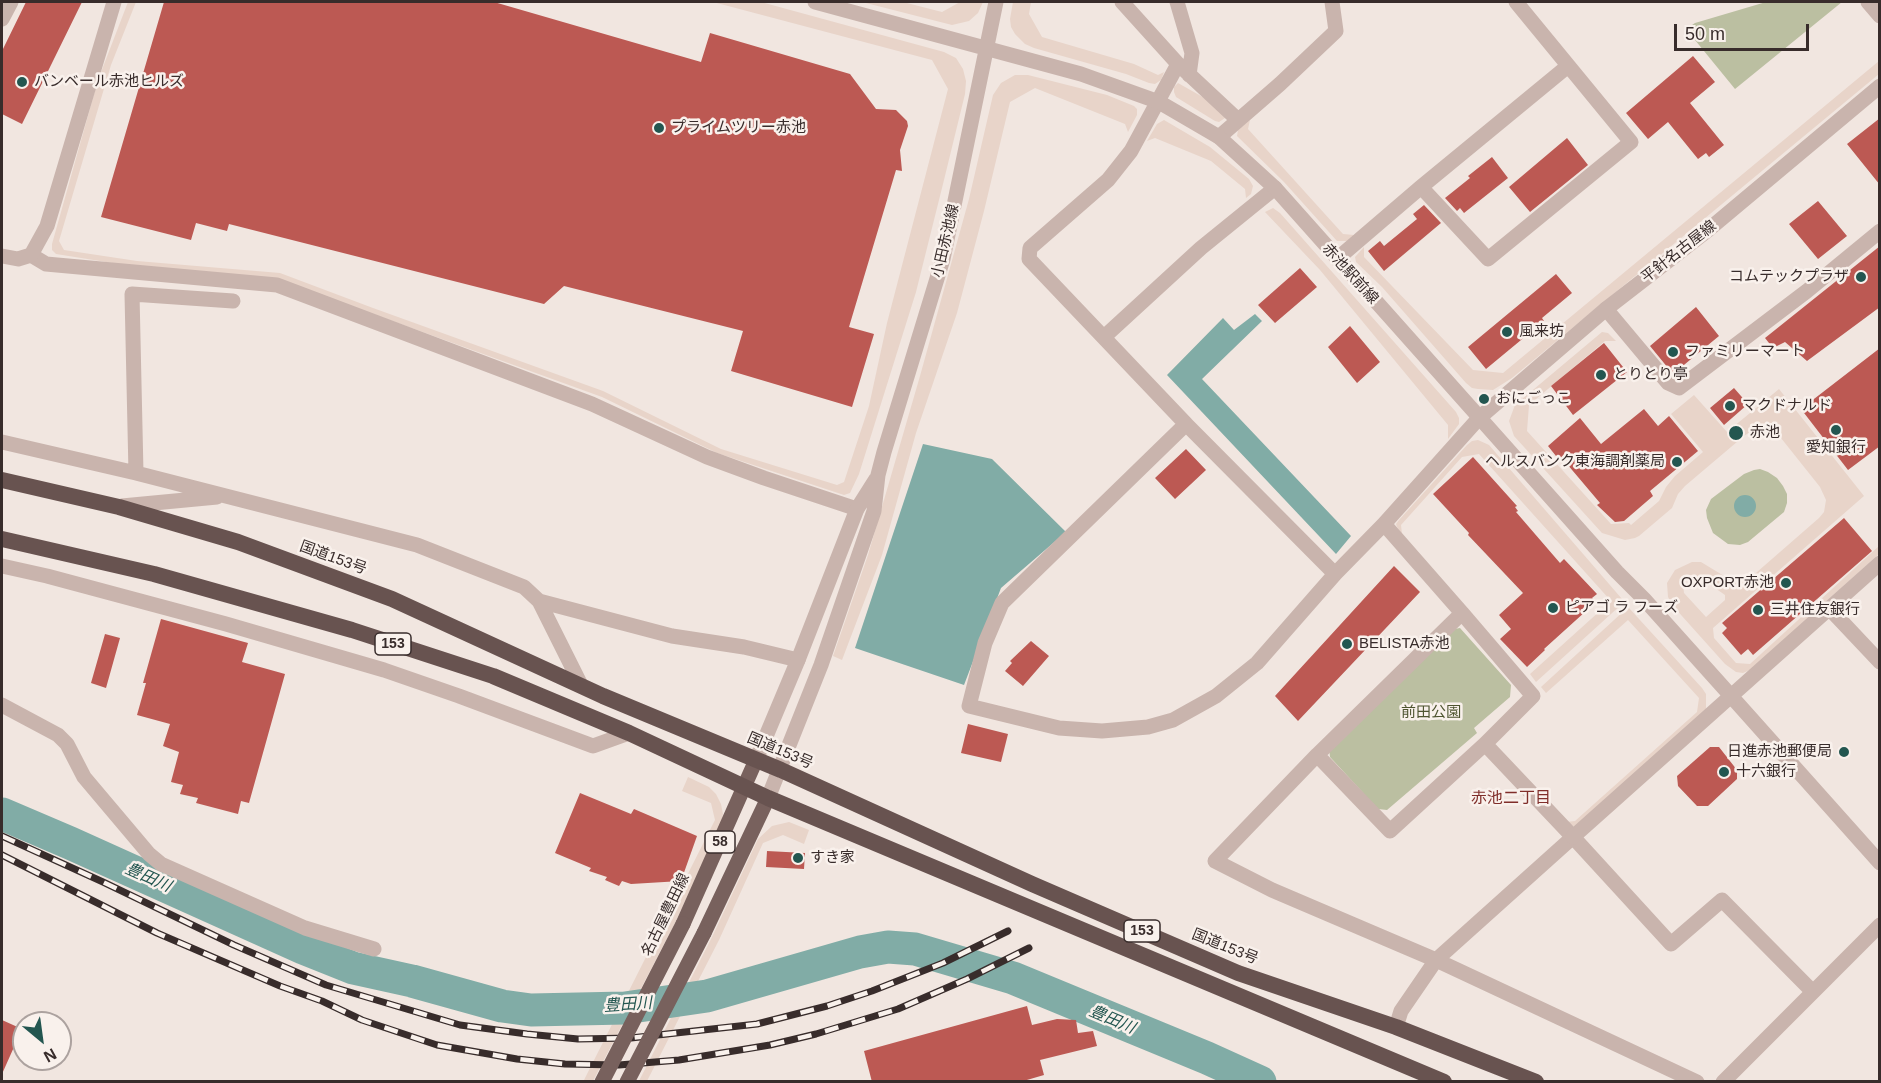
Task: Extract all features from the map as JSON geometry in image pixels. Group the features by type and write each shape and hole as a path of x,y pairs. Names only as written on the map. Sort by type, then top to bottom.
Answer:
{"highway":[{"name":"国道153号","path":"2,480 118,507 238,542 392,599 603,696 781,770 1032,884 1238,973 1396,1027 1536,1082"},
{"name":"153","path":"2,539 154,574 352,630 493,676 629,733 768,798 1444,1082"}],"main road":[{"name":"名古屋豊田線","path":"602,1082 683,924 756,760"},
{"name":"58","path":"627,1082 704,933 768,798"}],"street":[{"path":"2,19 11,2"},
{"path":"2,256 18,259 31,255 47,226 114,2"},
{"name":"赤池駅前線","path":"815,2 1082,74 1159,102 1219,137 1275,188 1617,572 1644,599 1880,862"},
{"name":"小田赤池線","path":"768,798 821,665 874,511 878,475 943,259 996,2"},
{"path":"1122,2 1178,64 1238,120"},
{"path":"1177,2 1192,53 1190,75"},
{"path":"1219,137 1336,32 1332,2"},
{"path":"1420,187 1488,259 1631,142 1516,2"},
{"path":"1868,2 1880,16"},
{"path":"1178,64 1131,151 1108,180 1030,249 1029,259 1186,424 1335,574"},
{"path":"1337,259 1420,187 1568,66"},
{"name":"平針名古屋線","path":"1186,424 1002,603 985,643 969,706 1059,728 1102,731 1148,727 1173,720 1216,696 1257,663 1335,574 1384,524 1479,418 1606,309 1708,230 1880,86"},
{"path":"1104,337 1201,249 1275,188"},
{"path":"1606,309 1668,383 1679,388 1808,291 1880,231"},
{"path":"31,255 46,264 277,285 592,404 717,461 857,509"},
{"path":"136,473 132,294 233,301"},
{"path":"2,442 229,496 417,545 524,587 539,602 581,685"},
{"name":"小田赤池線","path":"756,760 857,509 878,475"},
{"path":"118,507 229,496"},
{"path":"1317,755 1390,831 1485,744 1533,696 1384,524"},
{"path":"1396,1027 1401,1011 1436,960 1880,563"},
{"path":"2,566 226,624 384,670 593,746 629,733"},
{"path":"539,602 672,636 744,647 798,660"},
{"path":"1829,608 1880,662"},
{"path":"1462,613 1317,755 1215,861 1272,890 1436,960 1697,1082"},
{"path":"2,705 58,735 67,744 84,777 149,854 161,864 305,928 374,949"},
{"path":"1485,744 1671,944 1722,900 1812,991"},
{"path":"1723,1082 1880,925"}],"green space":[{"path":"1766,2 1842,2 1735,89 1686,29 1695,23"},
{"path":"1760,469 1777,478 1783,486 1787,494 1784,512 1748,542 1740,545 1728,544 1713,533 1706,510 1711,499 1744,474"},
{"name":"前田公園","path":"1460,628 1511,685 1510,697 1474,728 1477,733 1387,810 1378,809 1330,757 1329,748 1449,630"}],"shaded area":[{"path":"128,2 136,2 111,65 59,241 64,250 137,261 280,273 603,391 721,449 837,485 844,482 869,406 887,323 948,89 932,60 713,2 761,2 944,52 956,58 963,69 966,81 965,94 916,292 859,474 850,493 844,495 717,453 602,397 279,280 125,265 56,254 52,250 52,244 98,80"},
{"path":"862,2 903,2 942,12 960,2 983,2 978,13 969,21 952,25"},
{"path":"1013,2 1031,2 1029,14 1042,37 1134,64 1158,75 1164,72 1161,80 1155,84 1149,83 1025,44 1011,27"},
{"path":"1879,61 1879,74 1512,378 1493,390 1472,388 1466,383 1382,287 1356,262 1355,257 1364,247 1364,257 1473,370 1503,373"},
{"path":"1015,75 1028,75 1107,95 1134,106 1137,109 1137,115 1128,132 1125,124 1035,88 1010,102 957,313 916,433 882,555 842,660 833,656 868,555 920,376 969,199 993,95 1001,83"},
{"path":"1178,83 1208,100 1228,116 1219,122 1215,121 1176,97 1174,87"},
{"path":"1164,120 1210,147 1249,179 1253,186 1251,194 1246,198 1245,189 1211,161 1155,138 1147,141 1157,124"},
{"path":"1250,120 1248,129 1343,234 1354,235 1347,241 1337,241 1284,182 1237,136 1238,130"},
{"path":"1273,208 1280,213 1456,412 1459,424 1448,439 1448,425 1320,270 1265,212"},
{"path":"1602,332 1608,333 1616,341 1605,341 1529,405 1527,431 1611,524 1629,523 1631,525 1659,501 1675,476 1703,452 1671,414 1694,395 1727,432 1779,389 1864,496 1713,628 1714,638 1736,663 1750,664 1879,546 1879,554 1750,670 1743,673 1736,672 1725,664 1673,606 1668,597 1667,583 1675,570 1692,562 1701,562 1738,582 1749,579 1824,512 1826,500 1820,487 1777,433 1772,428 1757,427 1744,436 1685,486 1678,494 1672,508 1639,536 1625,540 1602,533 1514,436 1509,421 1515,405","holes":["1689,579 1702,579 1725,595 1725,600 1706,617 1684,593 1683,584"]},
{"path":"1478,440 1489,445 1622,599 1622,604 1536,682 1530,674 1611,601 1479,454 1462,457 1401,525 1402,534 1396,524 1467,445"},
{"path":"1629,608 1702,688 1706,694 1706,710 1581,824 1573,827 1566,822 1575,821 1697,712 1699,698 1628,620 1546,693 1541,687"},
{"path":"688,777 709,787 716,794 723,814 721,823 676,921 593,1081 583,1082 715,820 711,803 682,791"},
{"path":"789,822 809,830 804,844 783,835 763,843 719,940 647,1081 639,1081 712,937 758,839 772,826"}],"water":[{"path":"1255,314 1262,321 1202,379 1351,536 1336,554 1167,375 1223,318 1234,330"},
{"path":"923,444 992,459 1066,532 1001,588 964,685 855,648"},
{"path":"1745,495 1753,498 1756,506 1753,514 1745,517 1737,514 1734,506 1737,498"}],"building":[{"name":"バンベール赤池ヒルズ","path":"26,2 82,2 22,124 2,114 2,51"},
{"path":"164,2 494,2 701,62 710,33 850,74 876,109 896,110 907,121 908,126 900,150 902,171 896,170 849,327 874,334 852,407 731,371 743,331 564,286 544,304 229,224 227,231 196,223 191,240 101,217"},
{"path":"1693,56 1715,82 1690,103 1724,145 1709,157 1706,153 1698,159 1668,122 1648,139 1626,113"},
{"path":"1880,118 1880,185 1847,144"},
{"path":"1567,138 1588,165 1530,212 1509,187"},
{"path":"1492,157 1508,178 1464,213 1460,208 1457,211 1445,198"},
{"path":"1818,201 1847,236 1818,259 1789,224"},
{"path":"1424,205 1441,223 1384,271 1368,251 1380,241 1384,246 1417,219 1413,214"},
{"name":"コムテックプラザ","path":"1880,246 1880,307 1807,361 1785,342 1773,348 1765,338"},
{"path":"1300,268 1317,287 1275,323 1258,305"},
{"path":"1556,274 1572,293 1542,318 1544,321 1486,369 1468,347"},
{"path":"1696,307 1719,336 1673,374 1650,346"},
{"path":"1350,326 1380,362 1357,383 1328,347"},
{"path":"1604,343 1627,372 1573,415 1551,386"},
{"path":"1880,348 1880,446 1848,470 1801,409"},
{"path":"1734,388 1748,404 1724,425 1710,408"},
{"path":"1644,409 1658,426 1669,416 1698,451 1650,491 1653,496 1624,521 1615,522 1597,505 1600,503 1567,464 1564,466 1548,446 1580,418 1601,444"},
{"path":"1186,449 1206,470 1175,499 1155,478"},
{"path":"1473,457 1517,506 1515,507 1518,511 1516,512 1560,563 1564,559 1597,594 1592,598 1596,602 1527,667 1500,639 1511,629 1499,615 1523,593 1433,494"},
{"path":"1844,518 1872,551 1753,655 1748,649 1741,655 1722,633 1727,628 1722,623"},
{"name":"BELISTA赤池","path":"1394,566 1420,592 1298,721 1275,696"},
{"path":"161,619 248,643 242,662 285,674 249,803 241,801 238,814 196,803 198,798 180,794 183,785 171,782 179,752 163,746 170,724 137,715 146,683 143,683"},
{"path":"105,634 120,638 106,688 91,683"},
{"path":"1031,641 1049,656 1023,686 1005,671 1012,663 1010,661"},
{"path":"968,724 1008,734 1001,762 961,753"},
{"path":"1710,747 1719,747 1737,770 1737,779 1708,806 1697,806 1678,786 1677,776"},
{"path":"580,793 631,814 634,809 697,836 681,881 631,884 622,881 619,886 605,880 607,877 589,871 591,868 555,853"},
{"path":"767,851 805,853 804,869 766,867"},
{"path":"1027,1006 1032,1025 1057,1019 1076,1020 1078,1033 1093,1031 1097,1046 1040,1060 1044,1075 1020,1082 872,1082 864,1051"},
{"path":"2,1020 12,1024 12,1052 2,1074"}],"waterway":[{"name":"豊田川","path":"2,814 353,968 412,981 502,1006 531,1010 625,1008 707,996 860,952 888,947 915,949 1013,978 1260,1082"}],"railway":[{"path":"2,836 234,945 326,985 460,1025 578,1039 631,1038 757,1024 827,1006 872,991 943,963 1008,931"},
{"path":"2,855 157,933 280,986 322,1001 362,1020 437,1045 517,1059 565,1064 619,1065 679,1060 770,1045 816,1034 898,1009 967,979 1029,948"}],"place":[{"name":"バンベール赤池ヒルズ","path":"22,82"},
{"name":"プライムツリー赤池","path":"659,128"},
{"name":"コムテックプラザ","path":"1861,277"},
{"name":"風来坊","path":"1507,332"},
{"name":"ファミリーマート","path":"1673,352"},
{"name":"とりとり亭","path":"1601,375"},
{"name":"おにごっこ","path":"1484,399"},
{"name":"マクドナルド","path":"1730,406"},
{"name":"愛知銀行","path":"1836,430"},
{"name":"赤池","path":"1736,433"},
{"name":"ヘルスバンク東海調剤薬局","path":"1677,462"},
{"name":"OXPORT赤池","path":"1786,583"},
{"name":"ピアゴ ラ フーズ","path":"1553,608"},
{"name":"三井住友銀行","path":"1758,610"},
{"name":"BELISTA赤池","path":"1347,644"},
{"name":"日進赤池郵便局","path":"1844,752"},
{"name":"十六銀行","path":"1724,772"},
{"name":"すき家","path":"798,858"}],"district":[{"name":"赤池二丁目","path":"1511,799"}]}
